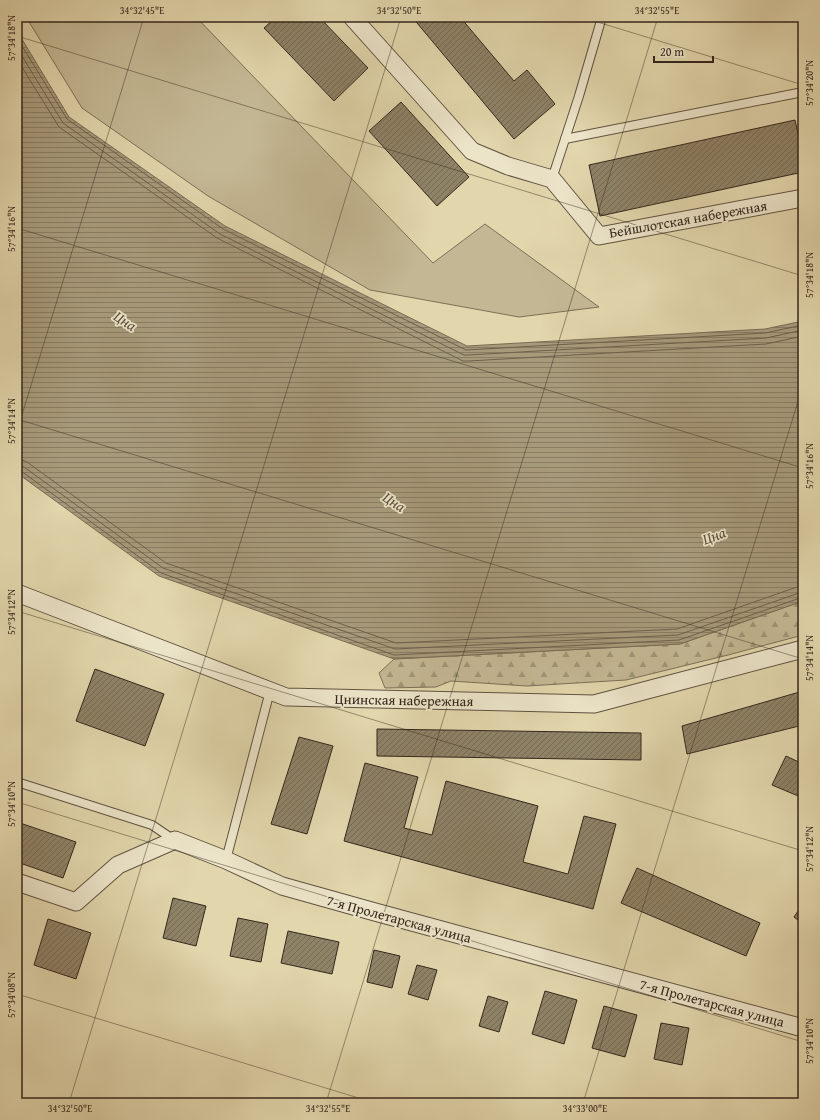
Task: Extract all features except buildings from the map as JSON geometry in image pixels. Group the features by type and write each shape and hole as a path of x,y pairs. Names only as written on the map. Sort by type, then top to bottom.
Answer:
{"street":[{"path":"352,17 472,151 508,166 552,179"},
{"name":"Бейшлотская набережная","path":"552,179 599,236 803,198"},
{"name":"Цнинская набережная","path":"17,593 286,697 594,704 803,649"},
{"path":"17,882 76,902 118,865 175,840"},
{"name":"7-я Пролетарская улица","path":"175,840 226,860 282,886 383,915 803,1028"}],"lane":[{"path":"552,179 579,96 602,17"},
{"path":"565,139 803,92"},
{"path":"226,860 270,691"},
{"path":"17,782 152,825 175,840"}],"green space":[{"path":"26,17 196,17 433,263 485,224 599,307 519,317 370,290 208,196 82,108"},
{"path":"803,601 803,635 626,680 527,686 451,681 436,687 385,688 379,673 394,659 680,644"}],"water":[{"name":"Цна","path":"17,31 69,117 225,226 467,346 765,329 803,321 803,601 680,644 394,659 159,576 17,473"}]}
